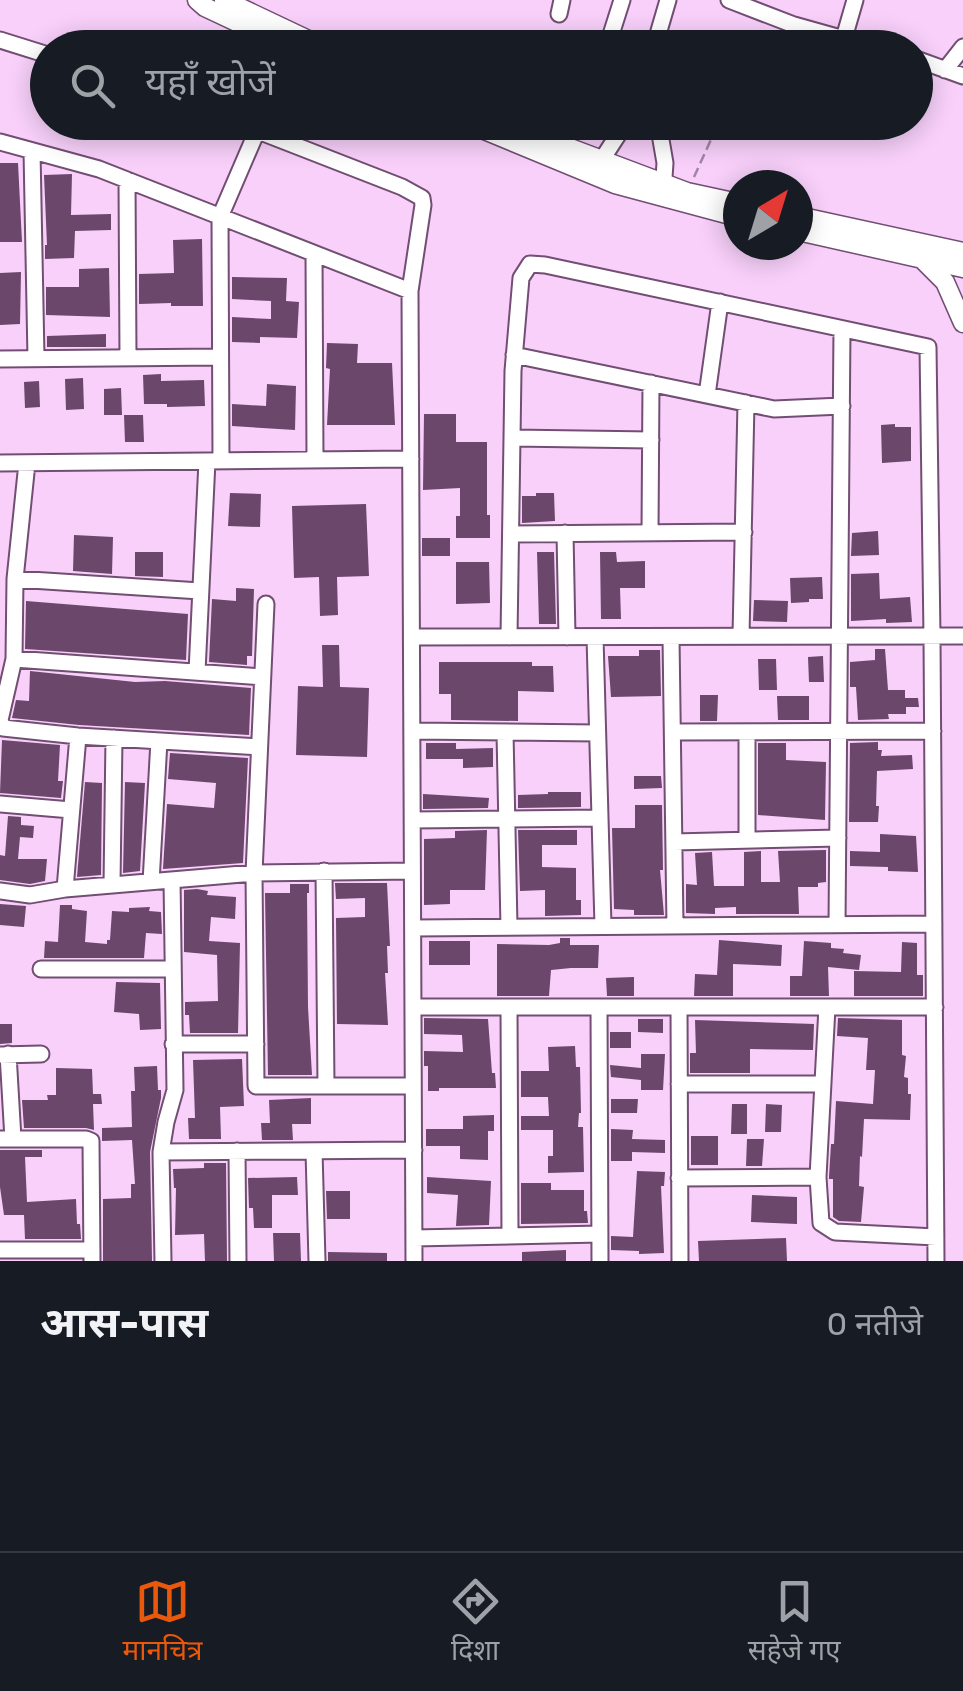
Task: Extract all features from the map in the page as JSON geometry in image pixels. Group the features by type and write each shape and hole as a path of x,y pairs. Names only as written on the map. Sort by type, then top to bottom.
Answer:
{"main road":[{"path":"197,0 253,30"},
{"path":"224,0 287,30"},
{"path":"509,140 616,184 723,200"},
{"path":"547,140 723,212"},
{"path":"813,219 963,252"},
{"path":"813,233 963,268"},
{"path":"921,258 945,282 963,322"}],"street":[{"path":"612,30 622,0"},
{"path":"659,30 668,0"},
{"path":"729,0 760,5 794,26 811,30"},
{"path":"846,30 855,0"},
{"path":"0,40 30,49"},
{"path":"945,70 963,47"},
{"path":"933,65 963,76"},
{"path":"197,672 220,358 220,217 254,140"},
{"path":"281,140 402,187 422,198 423,204 410,292 414,1261"},
{"path":"601,161 614,140"},
{"path":"661,140 665,163 663,190"},
{"path":"0,142 100,170 410,292"},
{"path":"32,151 36,358"},
{"path":"127,180 128,358"},
{"path":"314,254 315,460"},
{"path":"509,637 514,355 522,278 530,264 546,264 928,348 936,1261"},
{"path":"707,395 720,302"},
{"path":"837,925 842,329"},
{"path":"514,355 774,409 842,406"},
{"path":"0,358 220,358"},
{"path":"650,532 652,384"},
{"path":"741,636 746,403"},
{"path":"512,438 651,440"},
{"path":"0,464 411,459"},
{"path":"27,463 15,579 14,659 0,720 2,728 260,746"},
{"path":"510,534 744,532"},
{"path":"565,533 567,636"},
{"path":"15,579 200,591"},
{"path":"266,604 254,874 256,1086 413,1086"},
{"path":"672,636 676,926"},
{"path":"412,637 963,636"},
{"path":"595,637 602,926"},
{"path":"14,659 262,676"},
{"path":"412,731 597,732"},
{"path":"505,732 509,927"},
{"path":"673,732 933,732"},
{"path":"747,732 747,840"},
{"path":"64,889 78,736"},
{"path":"112,885 114,738"},
{"path":"151,882 159,740"},
{"path":"0,804 71,810"},
{"path":"412,820 600,818"},
{"path":"674,842 838,838"},
{"path":"0,891 30,894 254,874 412,870"},
{"path":"324,871 326,1086"},
{"path":"163,1261 162,1152 175,1090 172,880"},
{"path":"413,928 934,924"},
{"path":"41,968 173,968"},
{"path":"413,1007 935,1007"},
{"path":"509,1007 510,1236"},
{"path":"599,1007 600,1261"},
{"path":"679,1007 680,1261"},
{"path":"827,1007 818,1177 821,1223 835,1232 936,1237"},
{"path":"173,1044 256,1044"},
{"path":"0,1250 92,1256 91,1141 7,1139 4,1054 41,1054"},
{"path":"679,1084 823,1084"},
{"path":"162,1152 414,1150"},
{"path":"314,1151 317,1261"},
{"path":"237,1152 238,1261"},
{"path":"679,1178 818,1177"},
{"path":"414,1238 600,1234"}],"path":[{"path":"687,192 711,140"}],"building":[{"path":"0,163 18,163 22,242 0,242"},
{"path":"72,174 71,215 111,214 111,230 75,231 74,258 45,259 44,175"},
{"path":"202,239 203,306 139,304 139,274 174,273 173,240"},
{"path":"109,268 110,317 46,315 46,287 79,287 79,269"},
{"path":"21,272 20,324 0,325 0,273"},
{"path":"232,277 287,278 286,301 299,302 297,338 260,337 260,343 232,342 232,317 271,319 271,301 232,299"},
{"path":"106,334 106,347 47,347 47,336"},
{"path":"327,343 358,344 357,363 392,363 395,425 327,425"},
{"path":"161,374 161,381 204,380 205,406 144,404 143,375"},
{"path":"83,378 84,409 66,410 65,379"},
{"path":"39,381 40,407 25,408 24,382"},
{"path":"267,384 296,386 295,430 232,426 232,404 266,406"},
{"path":"121,388 122,415 104,415 104,389"},
{"path":"424,414 456,414 456,442 487,442 490,538 456,538 460,488 423,490"},
{"path":"124,415 143,415 144,442 125,442"},
{"path":"881,425 911,427 911,461 882,463"},
{"path":"230,493 261,494 260,527 228,526"},
{"path":"554,493 555,521 522,523 522,496"},
{"path":"366,504 369,576 337,577 338,615 320,616 319,577 294,578 292,506"},
{"path":"878,531 879,555 851,556 852,533"},
{"path":"74,535 113,537 112,574 73,571"},
{"path":"422,538 450,538 450,556 422,556"},
{"path":"135,552 163,552 163,577 135,576"},
{"path":"537,552 554,552 556,624 539,624"},
{"path":"600,552 616,552 617,562 645,561 645,588 620,588 621,619 601,619"},
{"path":"456,562 489,562 490,603 456,604"},
{"path":"879,573 880,599 910,597 912,622 851,621 851,574"},
{"path":"822,577 823,599 791,603 790,578"},
{"path":"236,588 254,589 252,656 247,656 247,665 209,662 212,599 236,601"},
{"path":"754,600 788,601 787,622 753,621"},
{"path":"26,601 188,614 186,660 25,649"},
{"path":"322,645 339,645 340,687 369,688 367,757 296,755 298,686 323,687"},
{"path":"875,649 885,649 888,690 905,690 905,698 918,698 919,707 906,707 906,714 888,714 889,719 858,720 856,687 850,687 850,662 875,660"},
{"path":"639,650 660,650 661,696 611,697 608,656 639,656"},
{"path":"823,656 824,682 809,682 808,657"},
{"path":"758,659 776,659 777,690 759,690"},
{"path":"439,662 532,662 532,666 553,666 554,692 518,691 518,721 451,720 451,694 439,694"},
{"path":"30,671 251,688 249,735 12,718 16,700 29,701"},
{"path":"700,695 718,695 717,721 700,721"},
{"path":"777,696 809,696 809,720 778,720"},
{"path":"2,740 60,745 61,798 0,793"},
{"path":"878,742 881,756 912,755 913,769 877,771 878,822 849,822 850,743"},
{"path":"426,743 456,743 456,749 493,748 493,767 463,768 463,759 426,759"},
{"path":"758,743 786,743 786,760 826,762 825,820 758,815"},
{"path":"170,753 248,758 243,863 163,869 167,804 214,808 216,783 168,779"},
{"path":"634,776 661,776 662,788 634,789"},
{"path":"85,782 102,783 101,875 77,877"},
{"path":"125,782 145,783 140,871 123,873"},
{"path":"581,792 581,807 518,808 518,795"},
{"path":"423,794 489,798 488,808 423,809"},
{"path":"635,805 662,805 660,870 664,915 634,915 634,910 614,909 612,828 635,828"},
{"path":"8,816 21,817 21,825 34,826 33,838 20,837 18,859 47,859 45,881 30,884 0,880 0,855 5,856"},
{"path":"487,830 485,890 450,890 450,904 424,905 424,839 455,838 455,831"},
{"path":"518,830 577,830 577,845 542,845 542,867 576,868 576,900 581,900 581,915 545,916 545,890 520,891"},
{"path":"880,834 916,836 918,872 850,866 850,851 880,852"},
{"path":"826,850 826,882 818,883 818,887 798,887 799,914 736,914 736,907 715,908 715,914 686,913 686,884 697,885 695,853 712,852 714,886 744,886 744,852 761,851 761,882 780,882 778,851"},
{"path":"335,883 387,883 388,1025 337,1024 336,918 365,917 365,898 336,899"},
{"path":"290,884 309,884 312,1075 268,1075 265,893 290,893"},
{"path":"184,890 208,891 207,895 236,897 235,919 211,917 209,941 240,943 238,1033 190,1033 185,1002 218,1001 217,955 184,952"},
{"path":"0,904 26,906 24,927 0,925"},
{"path":"60,905 87,911 85,942 107,944 112,911 129,912 129,908 150,907 149,911 161,912 162,934 146,933 144,958 44,958 45,941 58,942"},
{"path":"560,938 570,938 570,945 599,945 598,968 551,970 549,996 497,996 497,944 549,945 560,943"},
{"path":"719,940 782,945 781,966 733,964 733,996 694,996 695,974 717,975"},
{"path":"429,941 470,941 470,965 429,965"},
{"path":"804,941 831,943 831,948 844,949 843,953 861,955 859,970 828,967 829,996 790,996 790,976 802,976"},
{"path":"902,942 917,943 917,975 923,975 923,996 854,996 854,971 901,972"},
{"path":"634,977 634,996 607,996 606,978"},
{"path":"116,982 160,983 161,1029 140,1030 139,1014 114,1012"},
{"path":"424,1018 488,1019 496,1088 428,1091 424,1051 463,1052 462,1035 424,1034"},
{"path":"838,1018 902,1020 904,1077 908,1078 911,1094 910,1120 864,1119 859,1186 864,1187 861,1222 833,1217 831,1144 836,1101 873,1104 875,1070 866,1070 868,1038 837,1036"},
{"path":"638,1019 663,1019 663,1033 638,1032"},
{"path":"695,1020 814,1024 813,1050 750,1049 750,1073 690,1073 690,1053 696,1053"},
{"path":"0,1024 12,1024 12,1043 0,1044"},
{"path":"610,1032 631,1032 631,1048 610,1048"},
{"path":"575,1046 576,1067 580,1067 578,1127 583,1127 584,1172 548,1173 548,1156 553,1156 553,1130 521,1130 521,1116 549,1116 548,1097 521,1097 521,1071 549,1071 548,1047"},
{"path":"641,1054 665,1054 663,1090 641,1090 641,1080 611,1077 610,1065 641,1068"},
{"path":"242,1059 244,1106 220,1107 221,1139 189,1139 188,1118 195,1118 193,1060"},
{"path":"157,1066 161,1098 150,1152 152,1261 103,1261 103,1199 131,1198 131,1184 135,1184 132,1140 102,1141 102,1128 132,1127 134,1067"},
{"path":"56,1068 92,1069 93,1094 101,1094 102,1104 93,1104 94,1130 24,1128 22,1100 48,1100 47,1095 56,1095"},
{"path":"311,1098 311,1124 292,1124 293,1140 262,1140 261,1123 270,1123 269,1100"},
{"path":"611,1099 638,1099 637,1113 611,1113"},
{"path":"732,1104 747,1104 747,1134 731,1134"},
{"path":"766,1104 782,1105 781,1132 765,1132"},
{"path":"494,1115 494,1131 488,1131 488,1160 460,1159 460,1146 426,1146 426,1129 463,1129 463,1116"},
{"path":"611,1129 633,1130 632,1139 665,1140 665,1153 632,1152 632,1161 611,1161"},
{"path":"691,1136 718,1136 718,1165 691,1165"},
{"path":"747,1139 764,1139 762,1166 746,1166"},
{"path":"0,1150 42,1150 42,1157 25,1157 27,1202 76,1199 81,1239 25,1239 24,1215 4,1215"},
{"path":"204,1163 226,1163 227,1261 205,1261 204,1234 175,1235 173,1169 204,1168"},
{"path":"637,1171 665,1172 661,1186 664,1253 611,1250 611,1236 633,1237"},
{"path":"297,1177 298,1195 272,1195 272,1228 254,1228 248,1178"},
{"path":"427,1177 491,1181 489,1225 456,1226 458,1195 427,1193"},
{"path":"521,1183 551,1183 551,1190 584,1190 588,1223 521,1224"},
{"path":"326,1191 350,1191 350,1219 327,1219"},
{"path":"752,1195 797,1197 797,1224 751,1222"},
{"path":"273,1233 300,1233 301,1261 274,1261"},
{"path":"786,1238 787,1261 699,1261 698,1241"},
{"path":"566,1250 566,1261 522,1261 522,1252"},
{"path":"328,1252 387,1253 387,1261 328,1261"}]}
